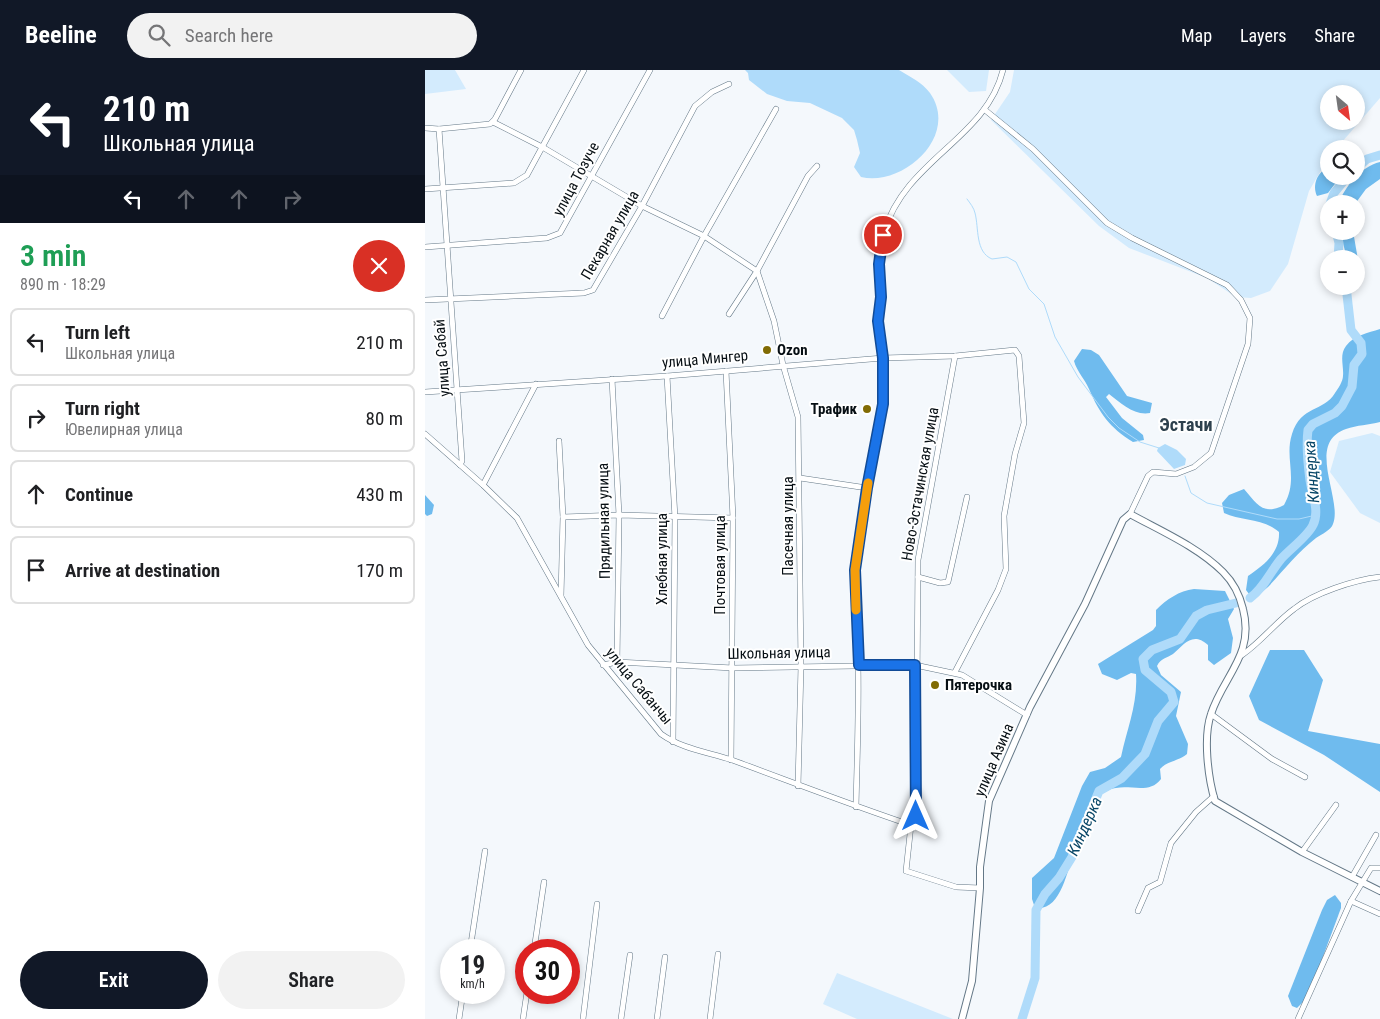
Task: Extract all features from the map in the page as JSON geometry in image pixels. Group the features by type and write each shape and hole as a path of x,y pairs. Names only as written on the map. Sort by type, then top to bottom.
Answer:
{"street":[{"path":"425,128 439,129 486,125 493,122 521,70"},
{"path":"425,189 519,182 527,176 544,148 585,70"},
{"name":"улица Тозуче","path":"425,248 554,237 564,228 650,70"},
{"path":"856,807 859,665 855,570 867,488 883,404 883,358 878,321 881,297 879,264 883,235 890,214 909,184 985,110 994,96 1003,70"},
{"name":"Пекарная улица","path":"425,300 589,292 595,288 642,206 695,106 712,92 729,84"},
{"path":"663,316 704,236 776,109"},
{"path":"985,110 1033,149 1107,223 1132,238 1227,285 1241,300 1250,318 1248,344 1211,453 1194,467 1176,474 1153,472 1148,476 1130,514 1207,559 1224,573 1238,594 1244,613 1245,639 1242,655 1211,714 1207,745 1214,796 1219,805 1302,852 1380,891"},
{"path":"493,122 544,148 642,206 704,236 757,271"},
{"name":"улица Сабай","path":"439,129 445,246 462,461 460,465"},
{"path":"729,314 757,271 808,176 817,166"},
{"name":"Пасечная улица","path":"757,271 774,321 783,365 798,417 801,666 798,786"},
{"name":"улица Мингер","path":"425,392 667,376 883,358 955,356 1013,350 1017,352 1019,356 1024,422 1015,454 1004,516 1005,569 1001,585 955,672"},
{"name":"Ново-Эстачинская улица","path":"911,824 916,816 915,665 918,560 955,356"},
{"name":"Почтовая улица","path":"726,371 733,518 731,760"},
{"name":"Хлебная улица","path":"667,376 675,518 673,742"},
{"name":"Прядильная улица","path":"612,379 619,515 617,662"},
{"path":"483,485 536,384"},
{"name":"улица Сабанчы","path":"425,434 517,518 588,645 661,734 673,742 731,760 856,807 911,824"},
{"path":"559,441 563,517 561,596"},
{"path":"800,478 867,488"},
{"path":"917,577 940,583 948,582 967,497"},
{"name":"улица Азина","path":"962,1019 972,981 981,859 989,801 1027,715 1081,612 1123,520 1130,514"},
{"path":"563,517 619,515 675,518 733,518"},
{"path":"1242,655 1263,639 1303,602 1365,579 1380,577"},
{"name":"Школьная улица","path":"603,665 617,662 733,668 915,665 955,672"},
{"path":"955,672 1027,715"},
{"path":"1211,714 1272,759 1305,777"},
{"path":"1138,911 1148,888 1160,882 1171,842 1196,812 1214,796"},
{"path":"1302,852 1336,805"},
{"path":"911,824 906,871 956,887 980,888"},
{"path":"1351,877 1376,835"},
{"path":"472,939 485,851"},
{"path":"1298,1019 1351,901 1371,868 1380,868"},
{"path":"535,939 544,882"},
{"path":"1351,901 1380,914"},
{"path":"583,1019 597,904"},
{"path":"710,1019 718,954"},
{"path":"621,1019 630,955"},
{"path":"657,1019 665,957"},
{"path":"459,1019 461,1004"},
{"path":"523,1019 525,1004"}],"shaded area":[{"path":"425,70 455,70 466,89 425,94"},
{"path":"745,70 899,70 920,83 930,93 937,109 938,126 932,141 923,155 909,166 894,174 877,178 861,177 854,167 860,153 854,130 842,118 810,103 787,101 767,94 749,80 748,73"},
{"path":"947,70 989,70 986,91 969,92"},
{"path":"1014,70 1380,70 1380,98 1365,115 1365,85 1320,85 1320,130 1352,130 1344,140 1320,140 1320,172 1309,191 1288,264 1270,291 1251,298 1236,297 1207,278 1129,248 1099,226 991,120 1010,92"},
{"path":"1380,162 1380,179 1366,189 1362,195 1343,195 1349,185 1365,185 1365,169"},
{"path":"1320,174 1320,185 1334,185 1328,193 1317,196 1315,183"},
{"path":"1342,240 1355,240 1356,250 1345,250"},
{"path":"1380,329 1380,422 1346,429 1334,436 1328,446 1328,472 1335,513 1333,524 1303,549 1262,592 1249,594 1246,590 1248,576 1270,558 1277,546 1279,532 1266,524 1224,513 1222,503 1229,495 1244,489 1257,504 1266,509 1284,505 1288,496 1291,478 1290,443 1296,425 1307,413 1330,399 1338,389 1343,378 1342,357 1344,349 1349,342 1361,335"},
{"path":"1082,349 1091,350 1099,355 1127,396 1152,403 1150,413 1139,413 1128,408 1109,394 1106,397 1122,418 1143,435 1144,440 1133,442 1111,425 1101,413 1074,361"},
{"path":"1372,433 1380,436 1380,523 1360,513 1330,472 1339,441"},
{"path":"1165,444 1177,450 1186,459 1185,465 1174,469 1157,451 1158,448"},
{"path":"425,495 434,505 432,514 427,516 425,514"},
{"path":"1194,589 1225,591 1234,609 1228,619 1233,638 1231,653 1214,665 1208,660 1208,645 1193,639 1162,660 1157,666 1161,675 1181,692 1176,716 1188,744 1187,754 1160,769 1161,779 1157,784 1146,788 1114,788 1101,794 1094,820 1076,849 1057,897 1044,907 1035,908 1032,899 1032,878 1054,858 1082,786 1090,772 1105,768 1121,757 1134,706 1136,674 1131,673 1117,680 1102,674 1098,664 1153,630 1156,626 1156,610 1164,602 1178,594"},
{"path":"1270,650 1304,650 1323,680 1308,731 1380,744 1380,792 1324,755 1259,720 1249,696"},
{"path":"1335,895 1341,903 1341,908 1308,997 1297,1008 1292,1006 1288,996 1322,910 1327,900"},
{"path":"837,973 953,1019 857,1019 823,1004"}],"waterway":[{"name":"Киндерка","path":"1365,161 1380,155"},
{"name":"Киндерка","path":"1333,195 1341,185"},
{"path":"967,199 974,211 980,245 983,251 992,259 1007,257 1016,262 1029,289 1044,304 1055,337 1078,377 1108,417 1119,428 1140,442 1159,448"},
{"name":"Киндерка","path":"1338,240 1339,250"},
{"name":"Киндерка","path":"1250,598 1263,585 1281,559 1307,534 1315,520 1316,508 1308,462 1308,430 1313,424 1335,413 1342,406 1352,387 1354,365 1362,354 1361,343 1351,330 1347,295"},
{"path":"1185,476 1191,493 1207,503 1277,519 1299,519 1316,515"},
{"name":"Киндерка","path":"1022,1019 1035,978 1036,910 1045,894 1059,878 1072,857 1099,791 1122,778 1145,754 1158,721 1174,702 1171,692 1145,670 1143,659 1152,650 1180,639 1196,616 1207,610 1236,603"}],"slow traffic":[{"path":"856,610 855,570 868,483"}],"place":[{"name":"Ozon","path":"767,350"},
{"name":"Трафик","path":"867,409"},
{"name":"Пятерочка","path":"935,685"}],"district":[{"name":"Эстачи","path":"1186,425"}],"route":[{"path":"883,235 879,264 881,297 878,321 883,358 883,404 867,488 855,570 859,665 915,665 916,816"}]}
